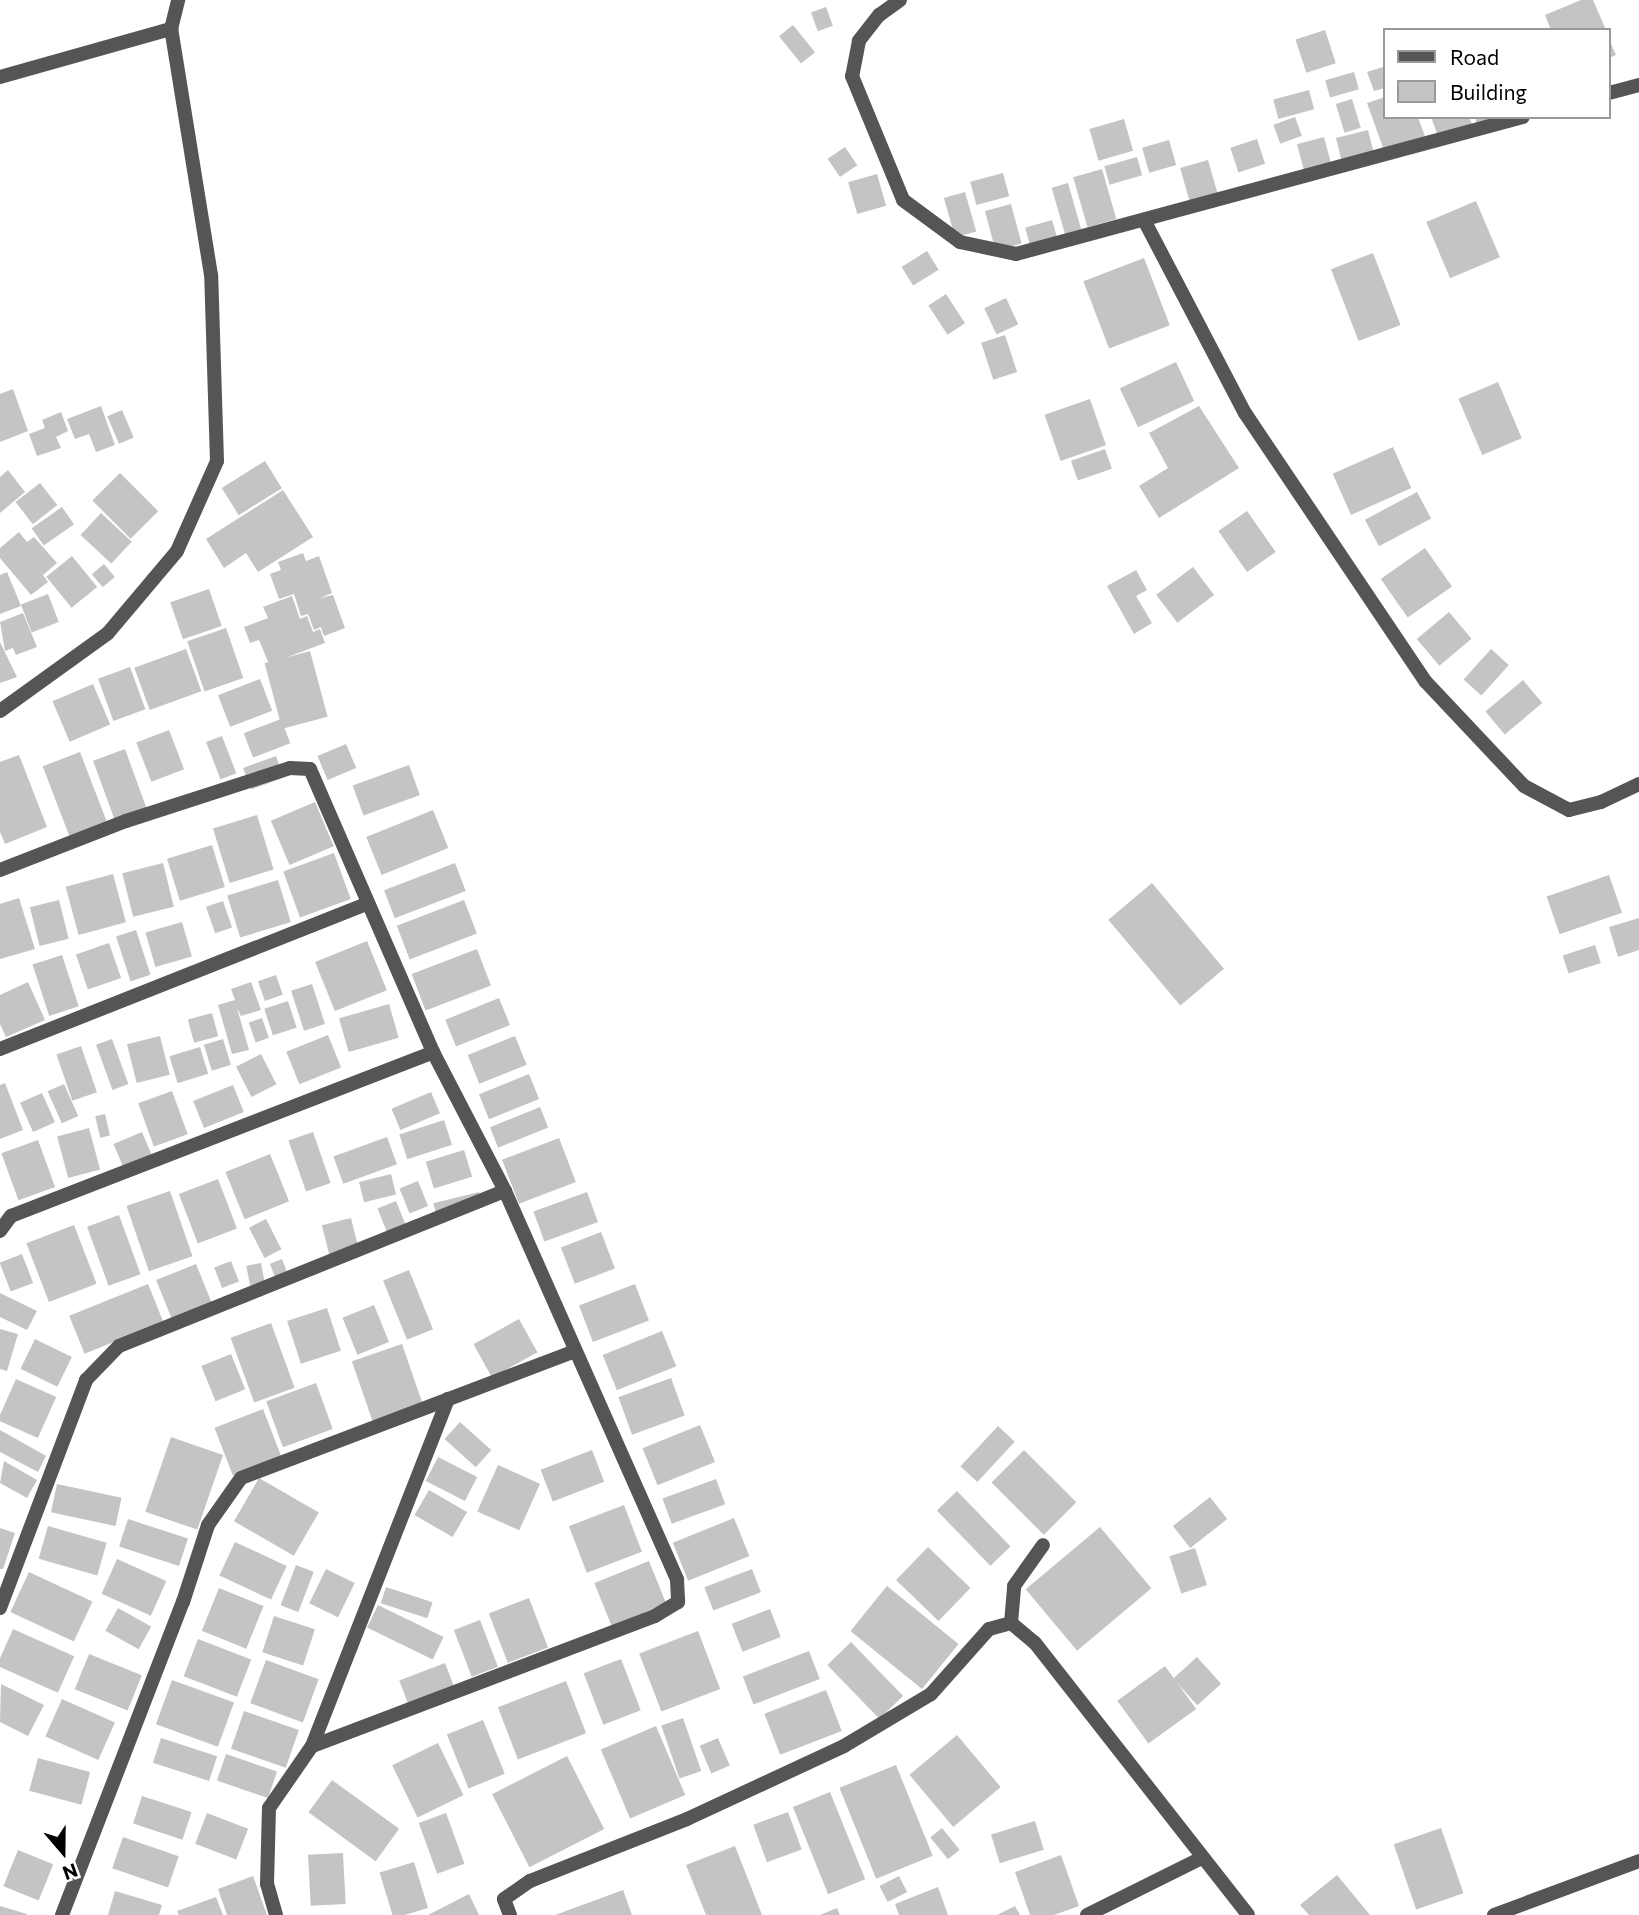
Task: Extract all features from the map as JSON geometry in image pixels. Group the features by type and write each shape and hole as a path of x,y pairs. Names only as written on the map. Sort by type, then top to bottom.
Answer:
{"street":[{"path":"0,711 108,633 177,551 216,461 211,275 171,29 178,0"},
{"path":"901,0 879,15 859,41 852,75 903,200 960,242 1016,254 1515,119"},
{"path":"0,77 171,29"},
{"path":"1611,93 1639,86"},
{"path":"1144,220 1245,413 1426,682 1524,786 1569,810 1601,802 1639,784"},
{"path":"0,870 126,821 290,768 310,769 433,1052 505,1191 572,1352 677,1580 678,1602 654,1616 312,1746"},
{"path":"0,1049 368,903"},
{"path":"0,1231 11,1216 433,1052"},
{"path":"0,1608 86,1380 119,1346 505,1191"},
{"path":"62,1915 183,1602 208,1525 241,1478 572,1352"},
{"path":"276,1915 265,1860 269,1808 312,1746 448,1399"},
{"path":"1011,1623 1014,1586 1043,1545"},
{"path":"1011,1623 1035,1643 1248,1915"},
{"path":"510,1915 504,1899 530,1881 687,1819 844,1746 931,1694 989,1629 1011,1623"},
{"path":"1087,1915 1202,1858"},
{"path":"1494,1915 1639,1861"}],"building":[{"path":"1581,0 1593,0 1605,28 1550,28 1545,15"},
{"path":"826,7 833,26 818,31 811,12"},
{"path":"793,25 815,52 801,64 779,36"},
{"path":"1325,30 1336,63 1306,73 1296,40"},
{"path":"1611,44 1616,55 1611,57"},
{"path":"1383,67 1384,88 1374,91 1367,72"},
{"path":"1354,72 1359,89 1330,98 1325,80"},
{"path":"1309,90 1314,109 1278,119 1273,100"},
{"path":"1384,97 1384,119 1419,119 1427,142 1386,156 1367,103"},
{"path":"1352,99 1361,128 1345,133 1336,104"},
{"path":"1295,117 1302,136 1280,144 1273,125"},
{"path":"1124,119 1133,151 1098,161 1089,129"},
{"path":"1432,119 1470,119 1473,126 1439,139"},
{"path":"1476,119 1492,119 1477,125"},
{"path":"1368,130 1374,154 1342,162 1336,138"},
{"path":"1324,137 1332,166 1305,173 1297,144"},
{"path":"1257,139 1265,164 1238,172 1230,148"},
{"path":"1169,140 1176,165 1149,173 1142,148"},
{"path":"845,147 857,165 840,177 828,159"},
{"path":"1137,157 1142,175 1110,185 1104,166"},
{"path":"1208,160 1218,194 1190,202 1180,168"},
{"path":"1102,169 1116,219 1087,227 1073,177"},
{"path":"1003,173 1009,196 976,205 970,182"},
{"path":"877,174 886,206 857,214 848,182"},
{"path":"1068,183 1081,229 1065,234 1052,188"},
{"path":"965,192 976,231 955,237 944,198"},
{"path":"1476,201 1500,257 1450,278 1426,222"},
{"path":"1011,204 1022,244 996,251 985,211"},
{"path":"1052,220 1057,237 1030,245 1025,228"},
{"path":"927,251 939,270 913,286 902,267"},
{"path":"1373,253 1401,325 1359,341 1331,269"},
{"path":"1144,258 1170,325 1109,349 1083,281"},
{"path":"946,294 965,323 947,335 928,305"},
{"path":"1006,298 1018,324 997,334 984,308"},
{"path":"1005,335 1017,372 993,380 981,343"},
{"path":"1176,362 1194,401 1138,427 1120,388"},
{"path":"1498,382 1522,438 1482,455 1458,399"},
{"path":"13,389 28,431 0,442 0,394"},
{"path":"1090,399 1106,445 1061,461 1045,415"},
{"path":"101,406 115,445 96,452 89,434 75,439 67,419"},
{"path":"1199,406 1239,468 1159,518 1139,486 1168,468 1149,433"},
{"path":"122,410 134,438 119,444 107,416"},
{"path":"61,412 68,431 56,437 61,448 37,456 29,434 45,428 42,420"},
{"path":"1393,447 1411,488 1351,515 1333,474"},
{"path":"1105,449 1112,469 1078,481 1071,461"},
{"path":"265,461 282,488 239,515 222,488"},
{"path":"8,470 25,492 0,513 0,477"},
{"path":"120,473 158,511 131,539 92,501"},
{"path":"40,483 57,505 33,524 16,502"},
{"path":"283,490 313,537 258,572 246,553 224,568 206,539"},
{"path":"1417,492 1431,518 1379,546 1365,520"},
{"path":"62,507 74,524 44,545 32,528"},
{"path":"1247,511 1276,552 1247,572 1218,531"},
{"path":"101,513 132,542 111,564 81,535"},
{"path":"19,532 27,542 34,537 57,563 43,575 48,582 31,595 0,558 0,548"},
{"path":"1425,548 1452,587 1408,617 1381,579"},
{"path":"303,553 306,561 319,556 332,593 320,598 333,595 345,628 324,636 321,627 314,630 308,614 301,616 294,594 279,599 270,574 281,570 278,562"},
{"path":"72,556 97,587 72,608 46,577"},
{"path":"104,564 115,577 103,587 92,574"},
{"path":"1193,567 1214,595 1177,623 1156,595"},
{"path":"1136,570 1147,590 1136,596 1152,623 1134,634 1107,586"},
{"path":"7,572 21,606 0,614 0,575"},
{"path":"209,589 222,626 183,639 170,602"},
{"path":"48,594 59,622 32,632 21,604"},
{"path":"292,596 300,619 307,616 313,632 320,629 325,643 269,664 259,640 250,643 244,627 268,618 263,607"},
{"path":"1449,612 1471,639 1439,666 1417,639"},
{"path":"23,613 37,647 16,655 13,648 5,651 0,622"},
{"path":"226,628 243,678 204,691 187,641"},
{"path":"0,642 17,677 0,683"},
{"path":"186,649 201,691 150,710 134,668"},
{"path":"1491,649 1509,665 1481,696 1464,679"},
{"path":"310,651 328,717 282,729 265,663"},
{"path":"130,667 145,709 113,721 98,679"},
{"path":"260,679 272,711 230,727 218,695"},
{"path":"1523,680 1542,703 1505,734 1485,711"},
{"path":"93,684 110,725 70,742 52,701"},
{"path":"281,719 290,743 253,758 244,733"},
{"path":"169,730 184,769 151,782 136,743"},
{"path":"222,736 236,773 220,779 206,742"},
{"path":"346,744 356,768 328,780 317,756"},
{"path":"125,749 147,808 115,820 93,761"},
{"path":"80,752 110,831 73,846 43,766"},
{"path":"19,755 47,827 5,844 0,832 0,762"},
{"path":"276,756 284,778 251,790 243,768"},
{"path":"409,765 420,795 364,816 353,786"},
{"path":"315,802 334,846 290,865 271,821"},
{"path":"433,810 448,848 382,875 366,837"},
{"path":"257,815 274,870 230,883 213,828"},
{"path":"212,845 225,887 180,901 167,859"},
{"path":"334,853 351,899 300,918 283,871"},
{"path":"163,863 174,907 133,917 122,873"},
{"path":"455,863 466,891 395,918 384,890"},
{"path":"113,874 126,922 79,935 66,887"},
{"path":"1609,875 1622,913 1560,934 1547,896"},
{"path":"278,880 291,922 240,938 227,895"},
{"path":"1152,883 1224,969 1180,1005 1108,920"},
{"path":"19,898 35,949 0,959 0,904"},
{"path":"59,900 69,939 40,946 30,907"},
{"path":"464,900 477,934 410,959 397,926"},
{"path":"223,901 232,927 215,933 206,907"},
{"path":"1639,918 1639,950 1618,957 1609,927"},
{"path":"182,922 192,957 155,967 145,932"},
{"path":"136,930 151,975 131,981 116,936"},
{"path":"367,941 387,990 335,1011 315,962"},
{"path":"109,943 121,978 88,989 76,954"},
{"path":"1595,945 1601,963 1569,974 1563,956"},
{"path":"477,949 491,985 426,1010 412,974"},
{"path":"62,955 79,1006 49,1016 33,965"},
{"path":"276,975 283,995 265,1001 258,981"},
{"path":"28,982 45,1020 6,1037 0,1024 0,995"},
{"path":"251,982 261,1010 241,1016 237,1008 249,1050 232,1054 218,1005 235,1000 231,989"},
{"path":"312,984 325,1024 304,1031 291,991"},
{"path":"499,998 510,1025 456,1047 445,1020"},
{"path":"288,1001 297,1028 273,1035 264,1009"},
{"path":"389,1004 399,1038 349,1052 339,1018"},
{"path":"212,1013 218,1036 194,1043 188,1019"},
{"path":"262,1018 269,1038 256,1042 249,1023"},
{"path":"328,1035 341,1067 299,1084 286,1052"},
{"path":"160,1036 170,1075 137,1083 127,1044"},
{"path":"515,1036 527,1065 479,1084 468,1055"},
{"path":"112,1039 128,1084 112,1090 96,1045"},
{"path":"223,1039 231,1065 212,1071 204,1045"},
{"path":"81,1046 97,1092 72,1101 56,1054"},
{"path":"200,1047 208,1074 178,1083 169,1056"},
{"path":"261,1054 276,1084 251,1097 236,1067"},
{"path":"529,1074 539,1099 489,1119 479,1094"},
{"path":"5,1083 23,1130 0,1139 0,1085"},
{"path":"64,1084 78,1116 62,1123 48,1091"},
{"path":"233,1085 244,1112 204,1128 193,1101"},
{"path":"172,1091 188,1134 154,1147 138,1103"},
{"path":"431,1092 440,1113 400,1130 391,1109"},
{"path":"42,1093 55,1122 33,1132 20,1103"},
{"path":"540,1107 548,1127 498,1148 490,1127"},
{"path":"105,1114 110,1135 100,1138 95,1116"},
{"path":"444,1120 452,1145 407,1159 399,1135"},
{"path":"89,1128 100,1170 68,1178 57,1137"},
{"path":"142,1132 152,1156 124,1168 113,1144"},
{"path":"313,1132 331,1183 306,1192 288,1140"},
{"path":"387,1137 397,1164 343,1184 333,1156"},
{"path":"559,1138 576,1182 519,1204 502,1160"},
{"path":"38,1140 55,1187 18,1200 1,1153"},
{"path":"464,1150 472,1177 434,1188 426,1162"},
{"path":"270,1154 289,1201 245,1219 225,1172"},
{"path":"391,1174 396,1194 364,1202 359,1182"},
{"path":"218,1179 237,1228 198,1244 179,1194"},
{"path":"418,1181 428,1206 410,1214 399,1188"},
{"path":"170,1191 192,1256 149,1271 127,1206"},
{"path":"479,1192 483,1208 437,1219 433,1203"},
{"path":"587,1192 598,1222 544,1242 533,1211"},
{"path":"396,1201 408,1230 389,1237 377,1208"},
{"path":"119,1215 141,1274 109,1286 87,1227"},
{"path":"351,1218 359,1251 330,1258 322,1225"},
{"path":"266,1219 281,1249 265,1258 249,1228"},
{"path":"74,1225 97,1284 49,1302 26,1243"},
{"path":"601,1232 615,1268 575,1284 561,1247"},
{"path":"22,1254 33,1283 11,1292 0,1262"},
{"path":"282,1259 291,1283 279,1288 270,1264"},
{"path":"231,1261 239,1282 222,1288 214,1267"},
{"path":"261,1263 265,1283 250,1285 246,1266"},
{"path":"196,1264 215,1310 175,1326 156,1280"},
{"path":"409,1270 433,1329 407,1340 383,1280"},
{"path":"148,1284 163,1322 85,1354 69,1316"},
{"path":"635,1284 649,1320 593,1342 579,1306"},
{"path":"0,1293 37,1311 27,1330 0,1317"},
{"path":"374,1305 389,1342 357,1355 342,1318"},
{"path":"327,1308 341,1351 301,1364 287,1321"},
{"path":"519,1319 537,1352 492,1377 474,1344"},
{"path":"271,1323 295,1388 254,1403 231,1338"},
{"path":"0,1329 18,1334 7,1371 0,1369"},
{"path":"662,1331 676,1366 617,1390 603,1355"},
{"path":"35,1339 72,1357 57,1387 21,1369"},
{"path":"402,1344 424,1407 374,1425 352,1361"},
{"path":"231,1354 245,1389 216,1401 201,1366"},
{"path":"671,1378 685,1416 632,1435 618,1397"},
{"path":"16,1379 56,1397 38,1438 0,1421 0,1415"},
{"path":"316,1383 333,1429 283,1447 266,1401"},
{"path":"263,1409 281,1457 233,1475 214,1428"},
{"path":"460,1422 491,1450 476,1467 445,1439"},
{"path":"700,1425 715,1462 657,1485 643,1448"},
{"path":"998,1426 1015,1442 977,1482 960,1466"},
{"path":"0,1430 46,1456 38,1472 0,1452"},
{"path":"171,1437 223,1455 197,1530 145,1512"},
{"path":"592,1450 604,1482 553,1501 541,1470"},
{"path":"1024,1450 1076,1502 1044,1535 991,1483"},
{"path":"438,1457 477,1477 465,1501 426,1481"},
{"path":"4,1461 37,1480 27,1498 0,1483"},
{"path":"498,1465 540,1484 519,1530 477,1512"},
{"path":"259,1478 319,1512 294,1556 234,1521"},
{"path":"716,1479 725,1504 672,1524 662,1498"},
{"path":"57,1484 122,1498 116,1526 51,1512"},
{"path":"429,1490 467,1512 453,1537 414,1515"},
{"path":"957,1491 1010,1546 990,1566 937,1510"},
{"path":"1210,1497 1227,1519 1190,1548 1173,1526"},
{"path":"624,1505 642,1552 587,1573 569,1526"},
{"path":"734,1518 749,1556 688,1581 673,1543"},
{"path":"128,1519 188,1538 179,1566 119,1547"},
{"path":"48,1526 107,1543 97,1575 39,1559"},
{"path":"1100,1527 1151,1588 1077,1651 1026,1589"},
{"path":"0,1528 15,1533 3,1569 0,1569"},
{"path":"235,1542 287,1566 271,1600 219,1576"},
{"path":"928,1547 970,1588 938,1621 896,1580"},
{"path":"1195,1548 1207,1585 1181,1593 1169,1556"},
{"path":"117,1559 166,1581 151,1616 102,1594"},
{"path":"649,1561 666,1604 612,1626 594,1583"},
{"path":"296,1565 314,1572 298,1612 281,1605"},
{"path":"326,1569 355,1583 338,1617 309,1603"},
{"path":"752,1569 761,1592 713,1611 704,1587"},
{"path":"29,1572 92,1602 74,1641 10,1612"},
{"path":"887,1586 958,1644 922,1689 850,1631"},
{"path":"386,1587 433,1602 427,1618 381,1603"},
{"path":"219,1588 264,1606 246,1649 202,1631"},
{"path":"529,1598 548,1647 508,1663 489,1613"},
{"path":"378,1605 444,1637 433,1659 367,1627"},
{"path":"118,1608 151,1626 139,1649 105,1631"},
{"path":"770,1609 781,1637 742,1652 732,1624"},
{"path":"274,1616 315,1629 303,1665 262,1652"},
{"path":"480,1620 498,1667 472,1677 454,1630"},
{"path":"13,1629 74,1656 58,1693 0,1667 0,1658"},
{"path":"698,1631 720,1689 661,1711 639,1654"},
{"path":"198,1639 251,1659 237,1697 184,1676"},
{"path":"851,1642 903,1696 879,1719 827,1665"},
{"path":"809,1651 820,1679 753,1704 743,1676"},
{"path":"89,1654 142,1675 128,1711 75,1689"},
{"path":"1197,1657 1221,1684 1197,1705 1173,1678"},
{"path":"621,1659 641,1710 603,1725 584,1673"},
{"path":"266,1660 319,1679 303,1722 250,1703"},
{"path":"445,1663 455,1689 409,1707 399,1681"},
{"path":"1165,1666 1196,1709 1148,1744 1117,1701"},
{"path":"172,1680 234,1703 218,1747 156,1724"},
{"path":"566,1681 586,1733 518,1759 498,1707"},
{"path":"1,1684 44,1705 28,1736 0,1722"},
{"path":"826,1690 842,1731 780,1755 764,1714"},
{"path":"62,1699 115,1723 98,1760 45,1736"},
{"path":"244,1711 299,1730 286,1768 231,1749"},
{"path":"683,1718 701,1771 679,1778 661,1725"},
{"path":"483,1720 505,1774 469,1788 447,1735"},
{"path":"656,1726 685,1795 630,1818 601,1749"},
{"path":"957,1735 1001,1787 953,1827 910,1775"},
{"path":"161,1738 217,1756 209,1781 153,1763"},
{"path":"718,1738 730,1766 711,1773 700,1746"},
{"path":"438,1743 463,1795 418,1817 392,1765"},
{"path":"226,1754 277,1772 268,1798 217,1780"},
{"path":"567,1756 604,1829 529,1867 492,1794"},
{"path":"38,1758 90,1772 81,1805 29,1791"},
{"path":"896,1765 933,1856 876,1879 839,1788"},
{"path":"332,1780 399,1829 376,1861 308,1812"},
{"path":"830,1792 865,1879 828,1894 793,1807"},
{"path":"142,1796 191,1812 182,1840 133,1824"},
{"path":"788,1812 802,1850 767,1862 753,1825"},
{"path":"207,1813 248,1829 236,1860 195,1844"},
{"path":"446,1813 464,1864 437,1874 419,1823"},
{"path":"1035,1821 1044,1850 1000,1863 991,1834"},
{"path":"942,1828 960,1850 948,1859 930,1837"},
{"path":"1441,1828 1463,1893 1416,1910 1394,1844"},
{"path":"123,1837 179,1856 168,1887 112,1868"},
{"path":"735,1846 762,1915 706,1915 686,1865"},
{"path":"18,1850 53,1864 39,1900 3,1886"},
{"path":"343,1853 346,1904 311,1906 308,1855"},
{"path":"1061,1855 1079,1906 1054,1915 1030,1915 1015,1872"},
{"path":"414,1862 428,1908 405,1915 393,1915 380,1873"},
{"path":"1337,1875 1370,1915 1309,1915 1300,1905"},
{"path":"253,1876 267,1915 227,1915 218,1889"},
{"path":"899,1876 907,1892 888,1902 879,1886"},
{"path":"938,1887 948,1915 899,1915 895,1904"},
{"path":"623,1890 632,1915 555,1915"},
{"path":"115,1891 162,1905 159,1915 108,1915"},
{"path":"469,1894 479,1915 428,1915"},
{"path":"216,1897 223,1915 179,1915 177,1911"},
{"path":"0,1906 27,1914 27,1915 0,1915"},
{"path":"1015,1906 1020,1915 997,1915"},
{"path":"837,1908 840,1915 820,1915"}]}
